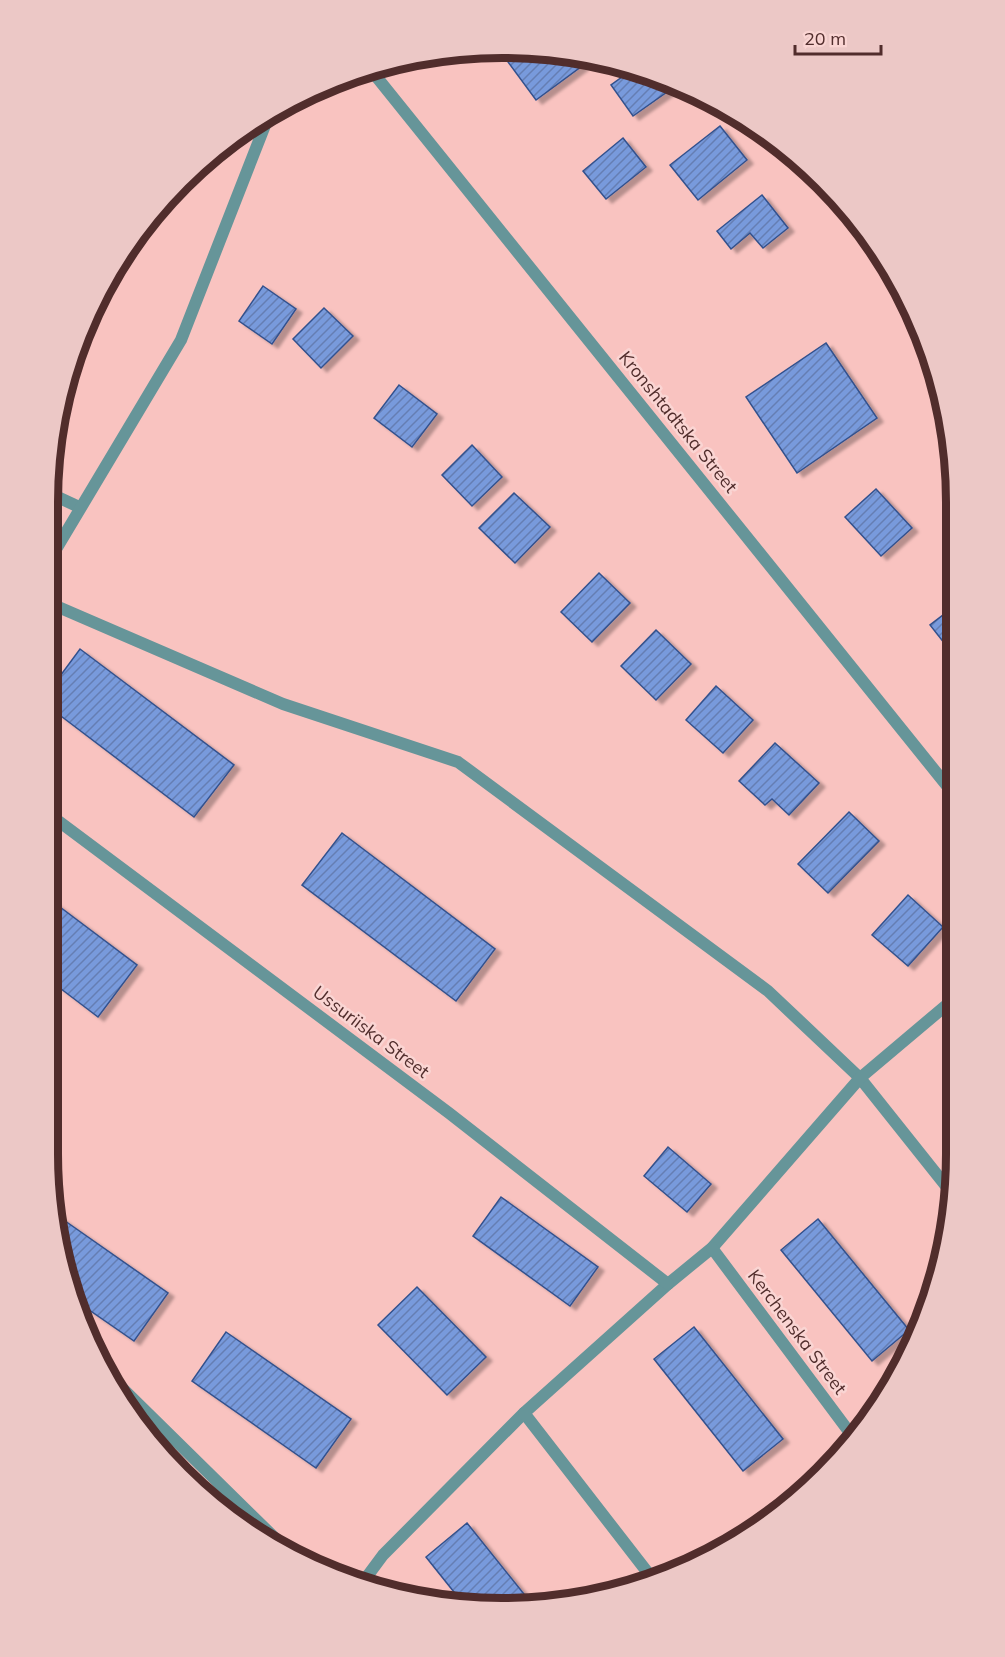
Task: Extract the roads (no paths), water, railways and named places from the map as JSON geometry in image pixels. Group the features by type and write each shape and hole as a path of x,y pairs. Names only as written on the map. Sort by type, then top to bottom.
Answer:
{"street":[{"name":"Kronshtadtska Street","path":"377,77 946,784"},
{"path":"58,545 181,340 264,128"},
{"path":"58,497 79,507"},
{"path":"58,607 284,704 458,762 768,991 860,1078 946,1186"},
{"name":"Ussuriiska Street","path":"58,821 449,1113 668,1284"},
{"path":"367,1577 383,1555 525,1413 668,1284 712,1248 860,1078 946,1005"},
{"name":"Kerchenska Street","path":"712,1248 849,1432"},
{"path":"130,1395 268,1532"},
{"path":"525,1413 649,1574"}]}
